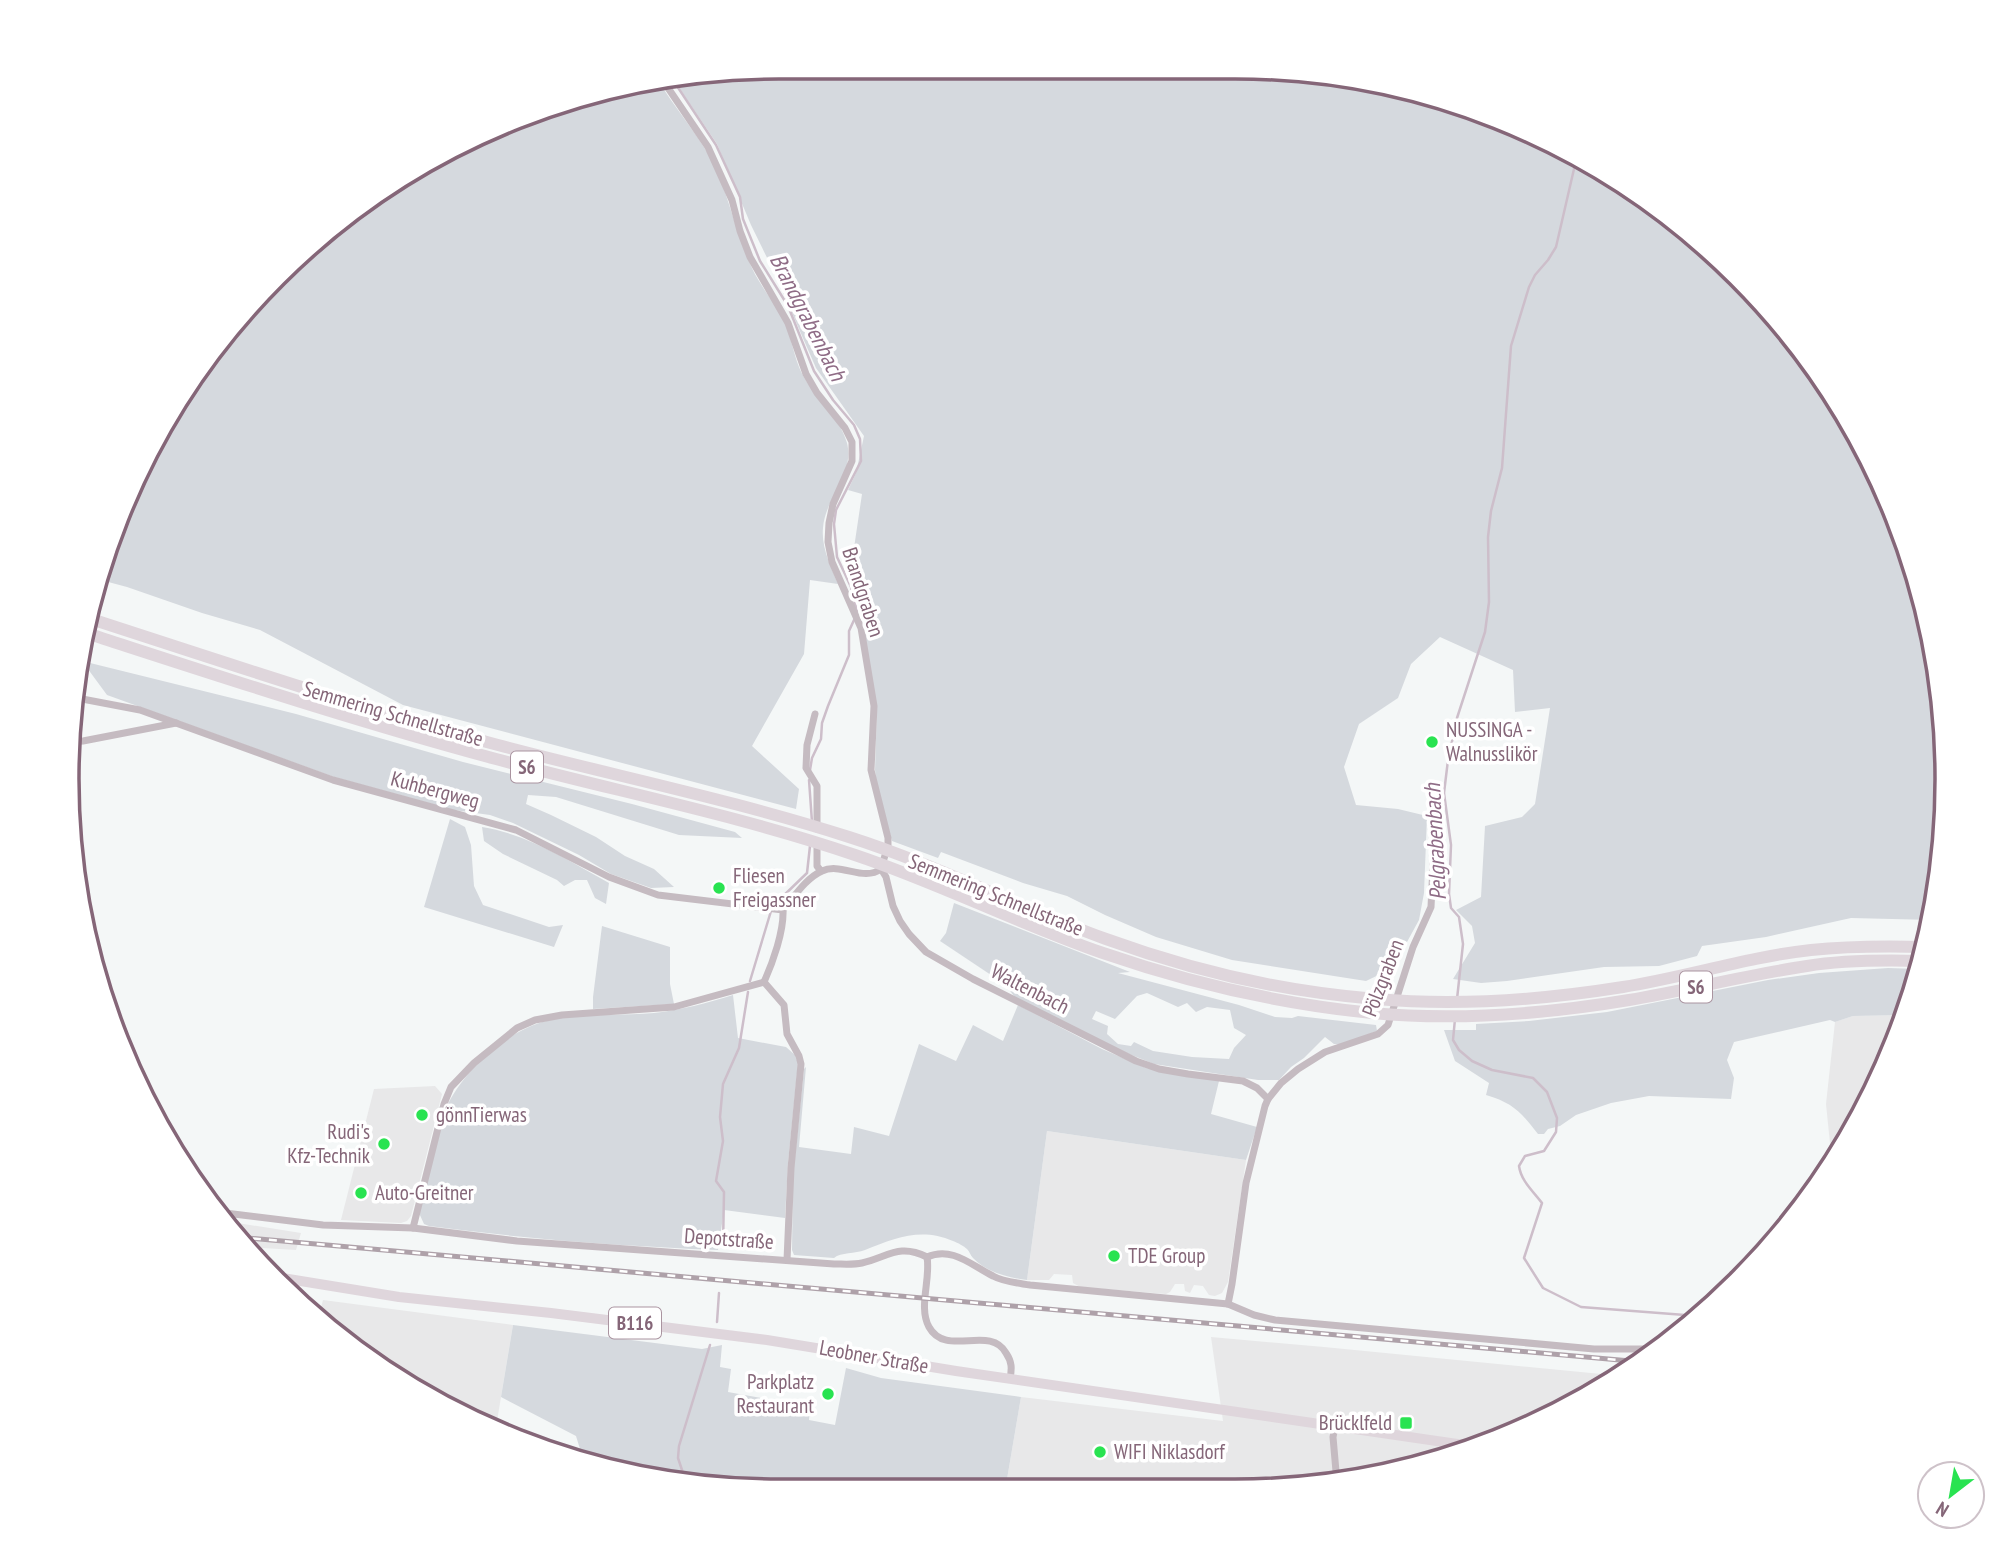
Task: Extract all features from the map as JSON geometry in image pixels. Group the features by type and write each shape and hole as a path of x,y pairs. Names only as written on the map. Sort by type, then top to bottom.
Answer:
{"highway":[{"name":"Semmering Schnellstraße","path":"97,621 346,702 500,746 778,815 855,839 958,878 1104,939 1181,964 1253,981 1354,997 1419,1002 1471,1002 1626,987 1808,951 1880,946 1914,947"},
{"name":"Semmering Schnellstraße","path":"94,635 355,719 774,830 858,855 1099,952 1178,977 1250,995 1322,1007 1418,1016 1471,1016 1558,1010 1628,1000 1811,965 1911,961"}],"main road":[{"name":"Leobner Straße","path":"290,1279 399,1297 767,1340 1010,1379 1454,1444"}],"street":[{"name":"Brandgraben","path":"668,88 696,127 719,169 750,257 788,323 806,374 852,442 852,461 833,504 828,542 832,562 861,628 861,641 870,682 874,724 872,770 888,838 881,869"},
{"name":"Kuhbergweg","path":"84,699 139,710 333,780 516,830 609,877 658,895 783,910"},
{"path":"816,714 807,746 806,768 817,786 817,866 821,871"},
{"path":"80,740 176,723"},
{"name":"Pölzgraben","path":"1228,1304 1233,1284 1245,1183 1268,1099 1291,1074 1315,1058 1378,1034 1388,1024 1413,947 1431,907 1436,805"},
{"path":"764,982 784,919 783,910 806,884 821,871 836,869 869,874 881,869"},
{"name":"Waltenbach","path":"881,869 897,914 909,934 938,960 1136,1061 1159,1069 1243,1081 1257,1088 1268,1099"},
{"path":"413,1228 438,1124 451,1087 474,1063 517,1028 535,1020 562,1015 674,1007 764,982"},
{"path":"764,982 784,1005 787,1034 801,1064 791,1168 787,1260"},
{"name":"Depotstraße","path":"230,1214 323,1225 413,1228 517,1241 849,1265 899,1250 916,1251 927,1257 936,1253 958,1256 1006,1282 1228,1304 1275,1320 1594,1349 1641,1349"},
{"path":"927,1257 929,1268 925,1308 930,1329 936,1336 948,1340 993,1340 1002,1345 1012,1367 1010,1379"},
{"path":"1335,1427 1333,1437 1336,1471"}],"shaded area":[{"path":"779,79 1281,80 1372,92 1460,116 1545,151 1624,197 1697,253 1730,284 1791,353 1841,429 1882,511 1898,554 1922,642 1934,733 1934,825 1921,920 1851,918 1766,937 1702,946 1697,956 1659,966 1604,967 1481,983 1453,979 1475,943 1472,926 1456,910 1481,897 1485,826 1522,817 1535,804 1550,708 1515,712 1513,670 1440,637 1411,664 1398,698 1359,724 1344,767 1356,805 1398,809 1427,816 1424,893 1419,920 1389,970 1366,981 1232,960 1156,937 1067,896 1023,883 941,852 938,858 892,841 875,770 877,708 864,630 871,596 860,572 854,548 862,494 848,490 856,473 864,436 816,368 717,144 678,86 733,80"},
{"path":"664,89 716,168 745,252 757,278 784,321 799,367 843,433 847,443 847,465 829,506 823,528 825,550 838,584 810,580 804,654 752,746 799,789 796,809 403,705 260,630 108,582 132,511 151,469 197,390 253,317 317,253 390,197 469,151 554,116 598,103"},
{"path":"89,663 296,714 463,762 632,804 735,832 742,838 679,835 556,797 528,795 526,804 596,837 625,856 654,869 674,887 651,888 611,874 513,823 334,777 107,695 88,669"},
{"path":"450,819 465,827 471,845 474,886 483,905 549,927 563,925 554,947 424,907"},
{"path":"482,827 532,842 609,883 606,904 595,898 587,880 575,880 564,886 503,854 484,841"},
{"path":"954,903 1130,972 1118,973 1275,1017 1298,1016 1376,1025 1377,1031 1342,1044 1334,1044 1325,1037 1279,1080 1258,1080 1154,1064 1107,1045 1016,999 1006,985 940,941 946,933","holes":["1147,993 1178,1007 1187,1003 1196,1012 1207,1007 1230,1010 1234,1028 1246,1035 1234,1048 1229,1059 1192,1057 1153,1051 1134,1042 1131,1046 1118,1044 1107,1034 1108,1026 1092,1019 1096,1011 1115,1019 1137,996"]},
{"path":"602,926 670,947 670,984 674,1004 593,1009"},
{"path":"1908,969 1894,1015 1853,1016 1734,1042 1727,1060 1734,1078 1731,1099 1649,1096 1611,1103 1576,1115 1560,1126 1548,1129 1544,1134 1538,1134 1510,1105 1486,1095 1489,1083 1455,1061 1444,1030 1476,1030 1476,1024 1607,1012 1768,980 1819,973"},
{"path":"733,995 738,1038 786,1047 795,1055 798,1063 785,1218 724,1210 718,1250 537,1238 424,1224 419,1213 446,1108 463,1080 501,1043 546,1021 664,1012"},
{"path":"1018,1005 1102,1049 1146,1068 1219,1081 1211,1114 1257,1127 1246,1160 1047,1131 1027,1280 991,1271 978,1263 963,1246 930,1235 898,1238 834,1258 794,1255 793,1176 804,1069 806,1067 799,1147 851,1154 854,1127 889,1136 919,1044 956,1061 973,1025 1003,1041"},
{"path":"1894,1015 1863,1089 1830,1146 1826,1104 1835,1022 1853,1016"},
{"path":"435,1086 442,1094 411,1216 401,1223 341,1220 374,1089"},
{"path":"1047,1131 1246,1160 1228,1282 1222,1293 1209,1295 1203,1286 1194,1285 1190,1293 1185,1291 1184,1284 1175,1284 1166,1294 1080,1287 1073,1283 1072,1275 1054,1274 1049,1280 1027,1280"},
{"path":"238,1223 301,1233 296,1250 259,1248"},
{"path":"323,1300 513,1325 497,1420 469,1407 390,1361 321,1308"},
{"path":"513,1325 702,1349 722,1345 720,1367 731,1369 728,1392 810,1407 809,1420 835,1425 846,1368 881,1378 1021,1397 1007,1479 779,1479 688,1473 642,1466 598,1455 580,1450 576,1436 501,1397"},
{"path":"1211,1337 1603,1374 1545,1407 1503,1426 1460,1442 1372,1466 1281,1478 1007,1479 1021,1397 1223,1421"}],"waterway":[{"name":"Brandgrabenbach","path":"677,87 716,145 740,197 743,219 760,261 788,306 814,371 854,425 860,439 861,461 836,510 834,524 837,557 851,587 857,612"},
{"name":"Pelgrabenbach","path":"1457,999 1463,944 1459,917 1451,908 1449,894 1451,845 1444,793 1448,760 1457,718 1485,632 1489,602 1488,537 1491,511 1502,468 1511,346 1529,287 1556,247 1574,167"},
{"name":"Brandgrabenbach","path":"810,770 812,758 821,739 822,723 849,655 849,631 854,620"},
{"name":"Brandgrabenbach","path":"809,780 812,822"},
{"name":"Brandgrabenbach","path":"776,903 807,873 810,846"},
{"name":"Brandgrabenbach","path":"750,981 771,911"},
{"name":"Brandgrabenbach","path":"723,1247 724,1192 716,1181 723,1141 720,1117 723,1084 739,1048 748,992"},
{"name":"Pelgrabenbach","path":"1455,1019 1453,1040 1459,1050 1472,1061 1492,1070 1533,1078 1547,1092 1557,1118 1556,1132 1544,1151 1525,1156 1519,1166 1525,1181 1542,1203 1524,1258 1543,1288 1581,1307 1685,1315"},
{"name":"Brandgrabenbach","path":"717,1322 719,1293"},
{"name":"Brandgrabenbach","path":"683,1472 678,1458 679,1446 710,1345"}],"railway":[{"path":"251,1238 1625,1360"}],"place":[{"name":"NUSSINGA - Walnusslikör","path":"1432,742"},
{"name":"Fliesen Freigassner","path":"719,888"},
{"name":"gönnTierwas","path":"422,1115"},
{"name":"Rudi's Kfz-Technik","path":"384,1144"},
{"name":"Auto-Greitner","path":"361,1193"},
{"name":"TDE Group","path":"1114,1256"},
{"name":"Parkplatz Restaurant","path":"828,1394"},
{"name":"Brücklfeld","path":"1406,1423"},
{"name":"WIFI Niklasdorf","path":"1100,1452"}]}
